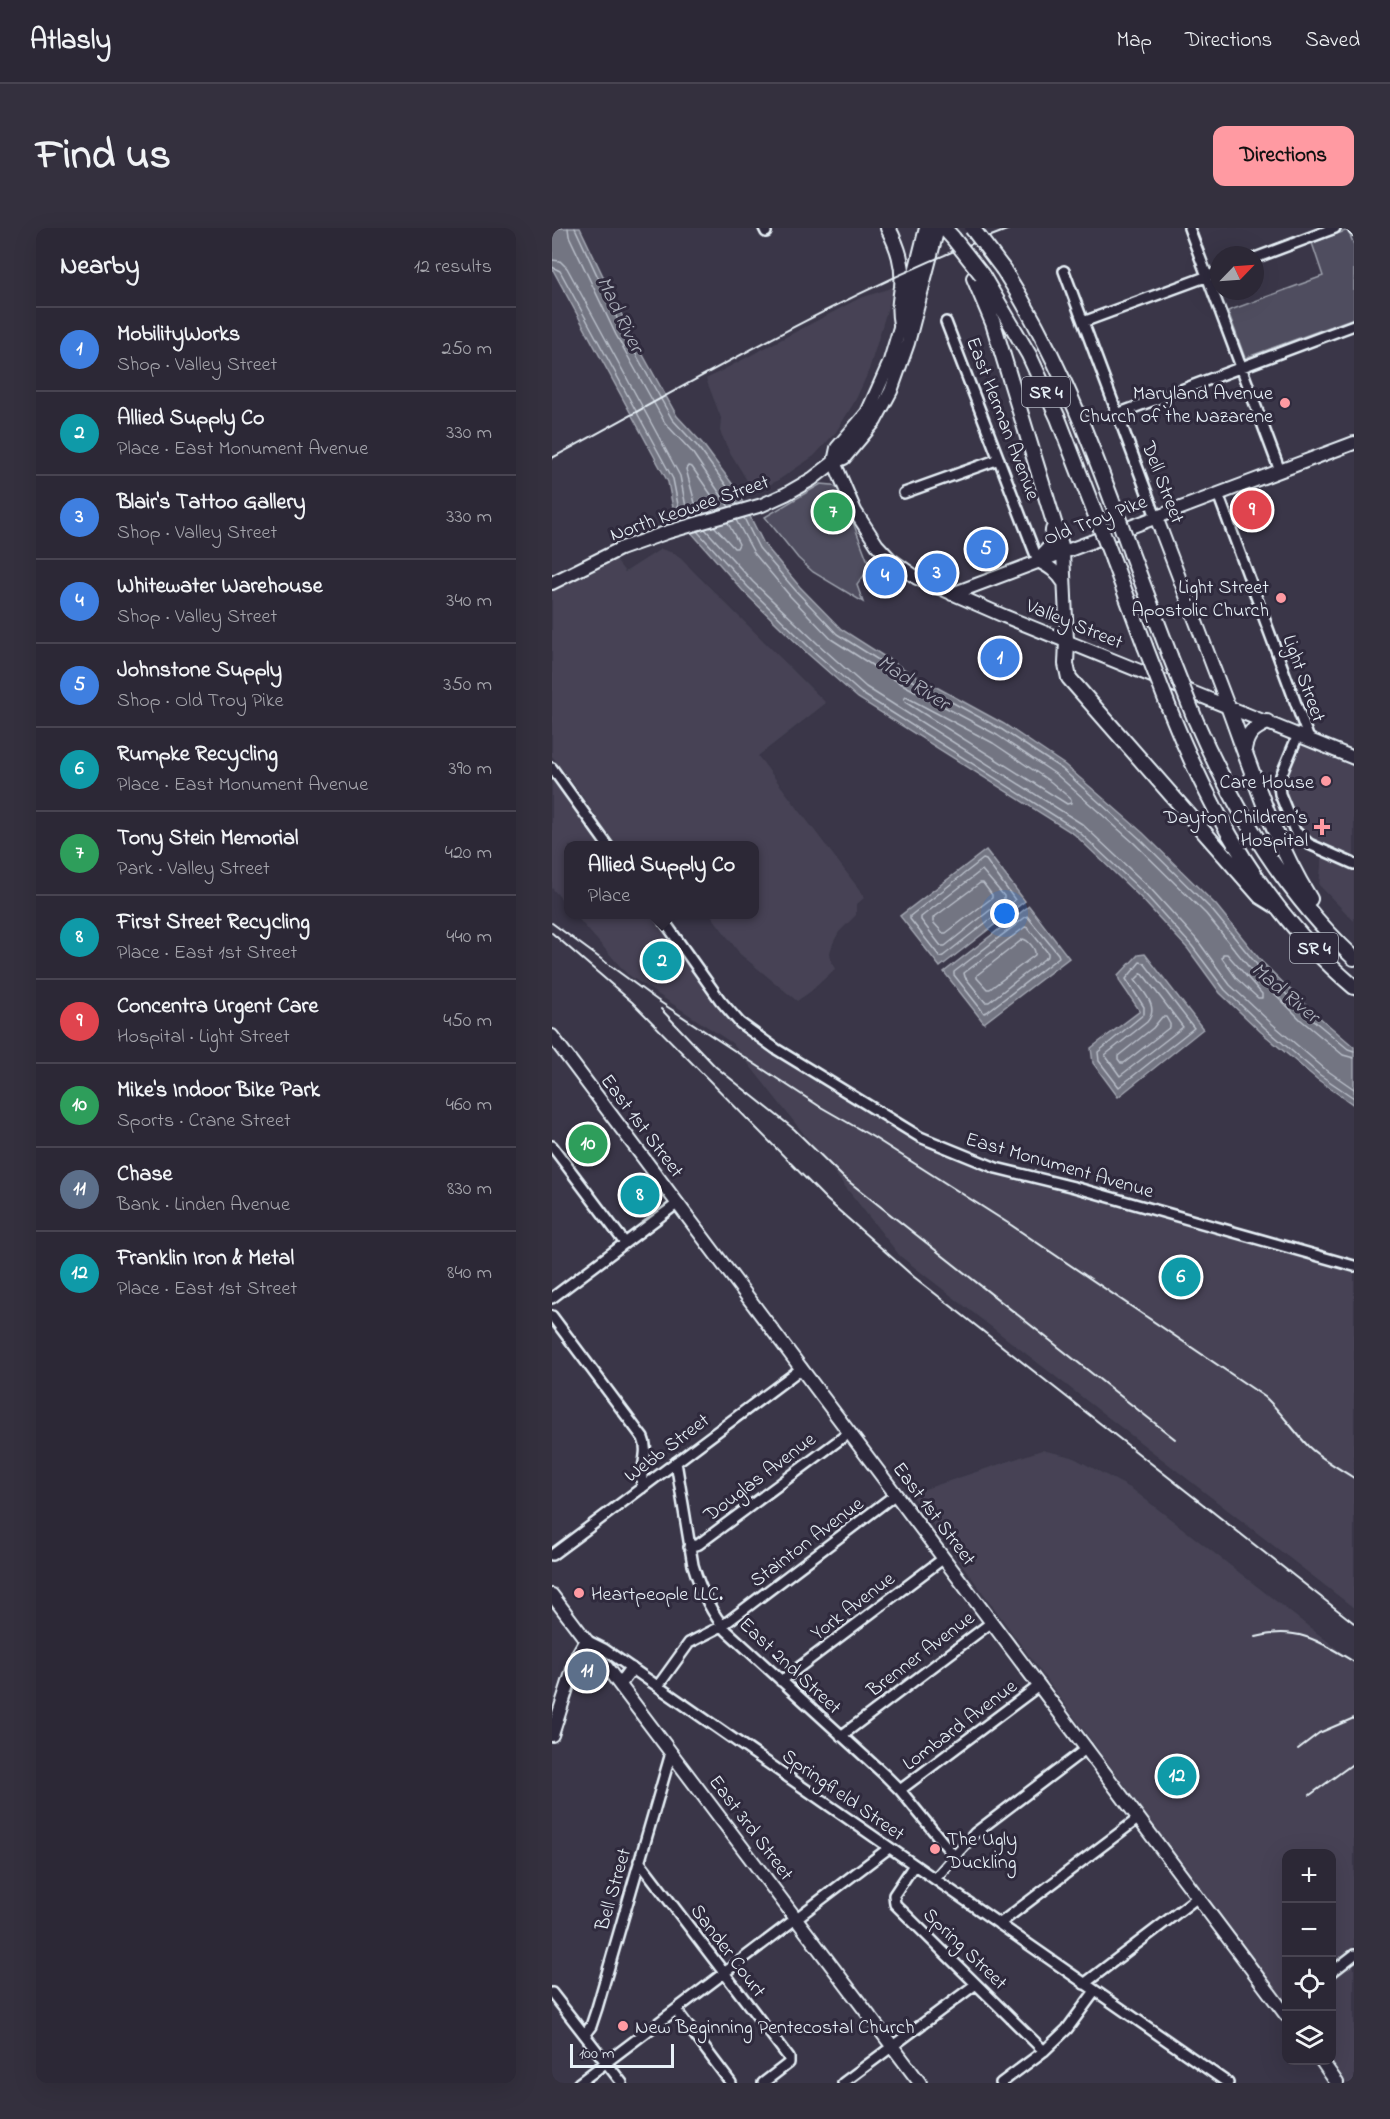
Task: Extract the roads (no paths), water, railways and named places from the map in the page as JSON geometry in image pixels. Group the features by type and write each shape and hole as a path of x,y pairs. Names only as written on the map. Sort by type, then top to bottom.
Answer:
{"highway":[{"path":"888,228 898,248 902,264 902,286 898,310 901,324"},
{"name":"SR 4","path":"972,228 1003,268 1043,336 1067,387 1210,755 1251,831 1281,874 1326,929 1354,958"},
{"path":"949,233 978,276 1063,552"},
{"name":"SR 4","path":"978,276 1029,354 1058,418 1169,708 1208,798 1228,834 1276,906 1327,962 1354,987"},
{"path":"1038,561 1052,546 1052,519"},
{"path":"1067,641 1066,664 1069,678 1260,896 1276,906"},
{"path":"1228,706 1283,851 1324,920 1326,929"},
{"path":"1244,749 1246,737 1250,731 1267,722"}],"main road":[{"name":"North Keowee Street","path":"834,462 837,448 859,424 873,401 889,364 926,228"},
{"name":"North Keowee Street","path":"552,583 602,557 668,532 762,505 812,479 834,462 844,458 865,435 891,391 908,343 939,228"},
{"name":"Old Troy Pike","path":"952,594 1280,471 1353,446"},
{"name":"Valley Street","path":"834,462 855,511 890,559 917,578 989,610 1354,758"},
{"name":"Dell Street","path":"1156,517 1228,706"},
{"path":"1063,552 1067,641"},
{"path":"1038,561 1059,574 1064,584"},
{"path":"989,610 981,596 990,581"},
{"name":"East 1st Street","path":"552,1037 1198,1897 1282,2005"},
{"name":"East 3rd Street","path":"552,1595 920,2083"},
{"path":"552,1735 578,1654 586,1640"},
{"path":"620,1684 631,1669"},
{"path":"1324,2065 1337,2083"}],"street":[{"path":"1189,228 1280,471"},
{"path":"1264,255 1335,228"},
{"name":"Dell Street","path":"1064,271 1156,517"},
{"path":"1083,322 1210,275"},
{"name":"East Herman Avenue","path":"946,322 1038,561"},
{"path":"1117,414 1354,325"},
{"path":"904,494 999,459"},
{"name":"Light Street","path":"1218,494 1303,737"},
{"path":"1303,737 1280,778 1280,794 1295,831 1309,844 1354,864"},
{"path":"552,768 604,841"},
{"name":"East Monument Avenue","path":"662,919 720,1000 740,1023 776,1049 920,1137 996,1168 1074,1187 1354,1266"},
{"path":"552,1146 625,1243"},
{"path":"552,1298 678,1203"},
{"path":"552,1316 643,1438 646,1447 641,1473 642,1488"},
{"name":"Webb Street","path":"552,1555 802,1368"},
{"name":"Douglas Avenue","path":"689,1547 699,1544 850,1431"},
{"name":"East 2nd Street","path":"676,1462 689,1547 698,1581 722,1626 900,1790 954,1856"},
{"name":"Stainton Avenue","path":"658,1686 689,1643 722,1626 896,1494"},
{"name":"York Avenue","path":"781,1681 944,1558"},
{"name":"Brenner Avenue","path":"841,1736 992,1622"},
{"name":"Springfield Street","path":"586,1640 604,1649 658,1686 1228,2083"},
{"name":"Lombard Avenue","path":"900,1790 1040,1686"},
{"path":"935,1879 982,1826 1087,1748"},
{"name":"Bell Street","path":"585,2034 591,2026 597,2008 671,1753"},
{"path":"999,1924 1139,1818"},
{"path":"579,2083 889,1848"},
{"name":"Sander Court","path":"639,1861 790,2061 763,2083"},
{"name":"Spring Street","path":"914,1865 894,1895 895,1904 1044,2051"},
{"path":"1084,1984 1198,1897"},
{"path":"1336,1969 1354,1955"},
{"path":"843,2083 976,1984"},
{"path":"1001,2083 1044,2051 1071,2026 1095,1991"},
{"path":"552,1992 622,2083"},
{"path":"676,2010 731,2083"}],"water":[{"name":"Mad River","path":"552,228 580,228 628,328 677,416 702,443 736,489 764,544 800,587 841,629 907,671 1004,724 1065,765 1143,833 1216,905 1262,962 1311,1010 1354,1047 1354,1105 1317,1079 1261,1032 1220,993 1188,949 1140,897 1074,834 858,698 808,654 744,592 674,513 668,482 552,268"},
{"path":"986,850 1025,901 940,967 900,916"},
{"path":"1029,906 1069,958 984,1023 944,972"},
{"path":"1145,954 1203,1029 1118,1097 1093,1063 1091,1048 1140,1011 1118,976 1138,955"}],"railway":[{"path":"552,458 721,365 835,306 893,278 1012,228"},
{"path":"552,923 657,1000 819,1106 873,1137 1011,1225 1265,1397 1313,1451 1354,1478"},
{"path":"552,933 632,1002 827,1200 914,1277 1354,1623"},
{"path":"661,1009 716,1067 794,1129 843,1177 1175,1439"},
{"path":"1256,1637 1270,1634 1296,1634 1319,1642 1354,1662"},
{"path":"1298,1749 1319,1733 1354,1718"},
{"path":"1310,1795 1354,1763"}],"place":[{"name":"Maryland Avenue Church of the Nazarene","path":"1285,403"},
{"name":"Concentra Urgent Care","path":"1252,510"},
{"name":"Tony Stein Memorial","path":"833,512"},
{"name":"Johnstone Supply","path":"986,549"},
{"name":"Blair's Tattoo Gallery","path":"937,573"},
{"name":"Whitewater Warehouse","path":"885,576"},
{"name":"Light Street Apostolic Church","path":"1281,598"},
{"name":"MobilityWorks","path":"1000,658"},
{"name":"Care House","path":"1326,781"},
{"name":"Dayton Children’s Hospital","path":"1322,827"},
{"name":"Allied Supply Co","path":"662,961"},
{"name":"Mike's Indoor Bike Park","path":"588,1144"},
{"name":"First Street Recycling","path":"640,1195"},
{"name":"Rumpke Recycling","path":"1181,1277"},
{"name":"Heartpeople LLC.","path":"579,1593"},
{"name":"Chase","path":"587,1671"},
{"name":"Franklin Iron & Metal","path":"1177,1776"},
{"name":"The Ugly Duckling","path":"935,1849"},
{"name":"New Beginning Pentecostal Church","path":"623,2026"}]}
